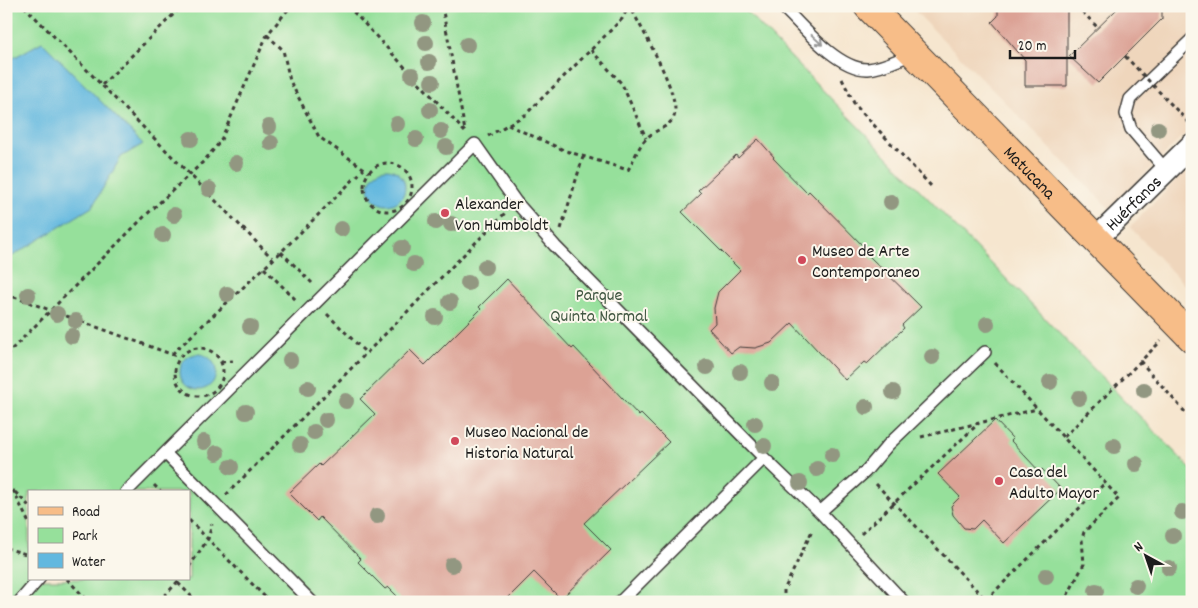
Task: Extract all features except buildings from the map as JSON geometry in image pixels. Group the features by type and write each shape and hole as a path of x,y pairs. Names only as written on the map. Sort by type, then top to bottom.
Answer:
{"main road":[{"name":"Matucana","path":"868,6 1096,239 1180,336"}],"street":[{"name":"Huérfanos","path":"1096,239 1192,145"}],"lane":[{"path":"782,6 830,52 850,64 866,69 914,53"},
{"path":"1166,170 1131,129 1126,114 1130,99 1192,39"},
{"path":"128,490 476,144 516,202 555,246 764,458 820,512 904,602"},
{"path":"820,512 865,472 888,445 985,352"},
{"path":"164,453 312,602"},
{"path":"620,602 764,458"},
{"path":"19,602 38,580"}],"path":[{"path":"24,6 273,259"},
{"path":"102,85 182,6"},
{"path":"6,355 190,174 220,142 268,35 291,6"},
{"path":"348,6 476,144 525,115 622,19 629,6"},
{"path":"442,6 465,133"},
{"path":"508,125 538,140 583,157 628,170 646,138 669,124 674,117 675,103 668,82 629,6"},
{"path":"1077,6 1098,28"},
{"path":"268,35 283,50 290,80 320,137 369,172"},
{"path":"591,50 622,84 646,138"},
{"path":"830,52 855,105 932,187"},
{"path":"1124,56 1192,126"},
{"path":"555,246 583,157"},
{"path":"383,163 399,165 406,170 413,186 409,201 403,207 389,212 374,208 364,195 365,180 369,172 383,163"},
{"path":"172,354 281,252 364,169"},
{"path":"190,566 208,540 216,505 516,202"},
{"path":"281,252 366,354"},
{"path":"264,268 307,312"},
{"path":"6,294 179,357"},
{"path":"1064,437 1140,361 1180,336"},
{"path":"193,348 210,350 221,362 223,370 219,386 207,395 192,396 184,393 175,380 174,372 179,357 193,348"},
{"path":"985,352 1119,498 1084,532 1082,539 1084,564 1064,602"},
{"path":"1140,361 1192,420"},
{"path":"888,445 1037,409"},
{"path":"850,544 979,423"},
{"path":"865,472 986,600 1105,483"},
{"path":"6,485 28,505"},
{"path":"12,490 28,521"},
{"path":"784,602 784,590 820,512"},
{"path":"190,521 270,602"},
{"path":"6,548 28,555"},
{"path":"68,580 89,602"},
{"path":"159,602 179,581 197,602"}],"shaded area":[{"path":"910,6 1192,6 1192,127 1110,209"},
{"path":"1192,164 1192,293 1130,227"}],"green space":[{"name":"Parque Quinta Normal","path":"6,6 741,6 1192,470 1192,587 1176,602 6,602"}],"water":[{"path":"42,42 143,144 121,157 92,207 6,260 6,62"},
{"path":"387,169 394,170 400,174 404,180 404,194 400,200 394,204 387,205 380,204 374,200 370,194 369,187 370,180 374,174 380,170"},
{"path":"198,354 205,355 211,359 215,365 215,379 211,385 205,389 198,390 191,389 185,385 181,379 180,372 181,365 185,359 191,355"}],"place":[{"name":"Alexander Von Humboldt","path":"445,213"},
{"name":"Museo de Arte Contemporaneo","path":"802,260"},
{"name":"Museo Nacional de Historia Natural","path":"455,441"},
{"name":"Casa del Adulto Mayor","path":"999,481"}]}
